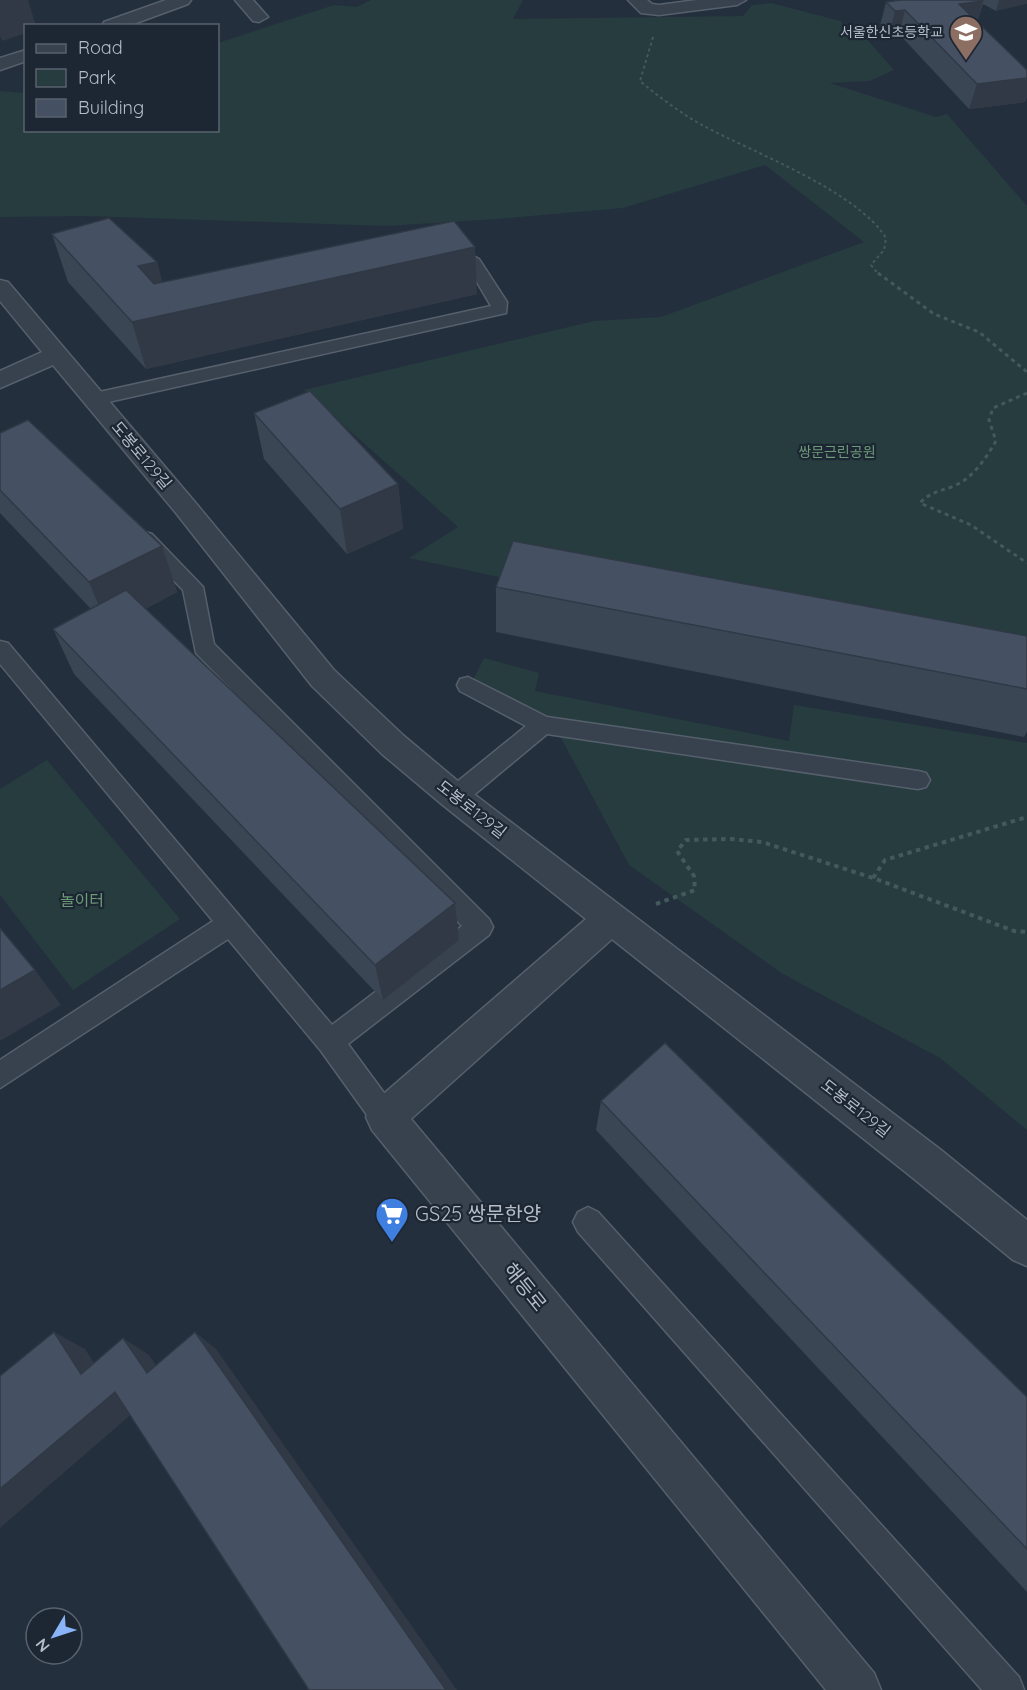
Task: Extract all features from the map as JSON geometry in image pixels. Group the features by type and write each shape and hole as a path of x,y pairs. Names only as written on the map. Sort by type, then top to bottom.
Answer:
{"street":[{"path":"116,24 182,0"},
{"path":"244,0 259,17"},
{"path":"642,4 659,10 737,0"},
{"path":"0,64 24,56"},
{"name":"도봉로129길","path":"0,287 95,399 323,678 393,745 455,797 927,1164 1027,1246"},
{"path":"0,380 57,354"},
{"path":"385,1117 612,918"},
{"name":"해등로","path":"385,1117 857,1690"}],"lane":[{"path":"95,399 500,309 499,302 473,262 455,258 429,262"},
{"path":"128,521 193,587 204,647 480,927 330,1042"},
{"path":"0,649 330,1042 385,1117"},
{"path":"468,685 543,724 918,780"},
{"path":"455,797 543,724"},
{"path":"0,1075 230,924"},
{"path":"588,1222 1006,1690"}],"path":[{"path":"642,4 653,17 653,37 640,81 653,93 683,108 700,124 849,202 879,224 886,238 883,253 871,265 882,278 934,314 979,332 1027,372"},
{"path":"1027,393 993,408 990,420 996,441 987,458 956,485 930,492 921,503 971,525 1027,563"},
{"path":"873,878 885,860 1027,817"},
{"path":"681,896 695,890 694,876 677,851 686,840 762,842 873,878 1014,931 1027,932"}],"green space":[{"name":"쌍문근린공원","path":"371,0 523,0 513,19 743,16 752,5 771,3 841,21 846,31 857,28 894,70 870,81 830,83 936,117 947,114 1027,206 1027,673 571,592 409,558 458,527 304,390 594,321 661,317 864,242 765,165 623,208 497,219 386,226 86,216 0,217 0,91 24,93 24,132 219,132 219,43 334,5 357,7"},
{"path":"484,658 539,673 535,691 789,741 794,705 1027,743 1027,1130 940,1058 783,974 629,865 552,721 473,680"},
{"name":"놀이터","path":"47,760 180,919 73,990 0,895 0,789"}],"building":[{"path":"982,0 959,4 1027,70 1027,78 977,84 905,10 895,11 886,2"},
{"path":"109,218 157,262 138,266 154,284 454,221 475,247 132,322 52,234"},
{"path":"310,391 398,484 340,509 254,413"},
{"path":"28,420 162,546 89,582 0,490 0,433"},
{"path":"513,541 1027,636 1027,689 496,587"},
{"path":"126,590 455,903 375,965 53,629"},
{"path":"0,928 35,970 0,990"},
{"path":"665,1043 1027,1397 1027,1549 601,1101"},
{"path":"54,1332 81,1374 123,1338 147,1373 195,1332 446,1690 309,1690 115,1392 0,1489 0,1376"}],"place":[{"name":"서울한신초등학교","path":"966,61"},
{"name":"GS25 쌍문한양","path":"392,1243"}]}
